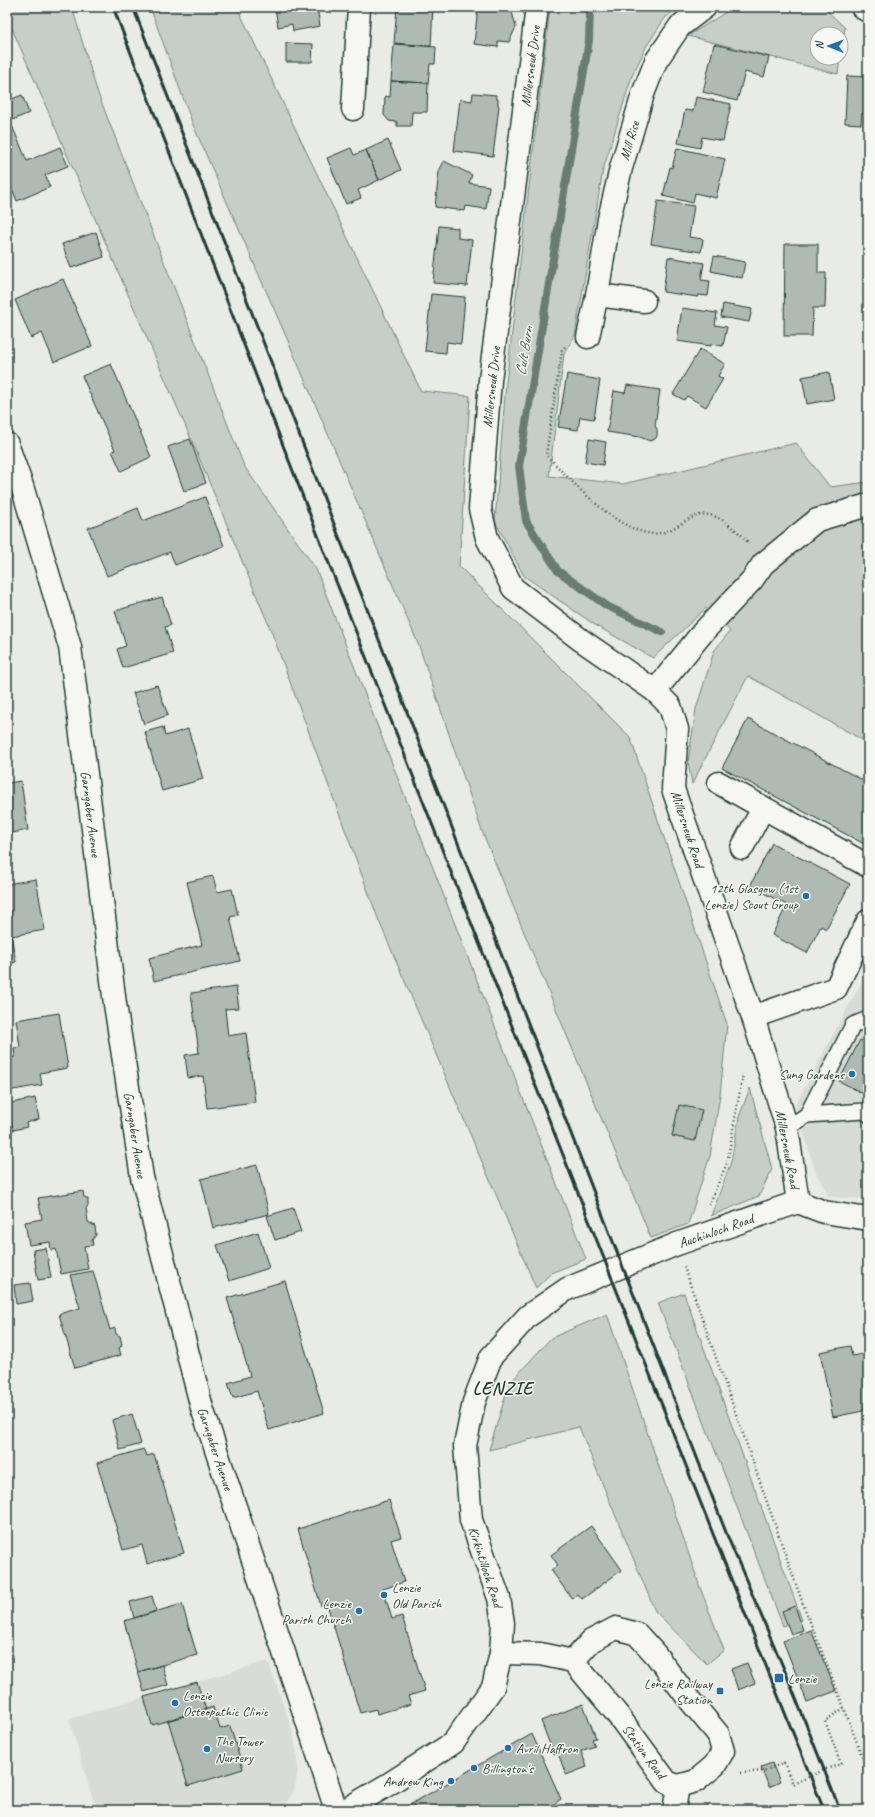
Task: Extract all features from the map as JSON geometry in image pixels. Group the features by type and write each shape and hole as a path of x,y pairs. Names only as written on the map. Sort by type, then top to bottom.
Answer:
{"street":[{"path":"353,109 359,7"},
{"name":"Millersneuk Drive","path":"537,7 490,380 480,510 487,538 513,588 581,640 655,691"},
{"name":"Mill Rise","path":"588,337 597,295 609,219 621,168 643,94 656,61 680,26 705,7"},
{"path":"862,7 868,11"},
{"path":"597,295 644,301"},
{"name":"Garngaber Avenue","path":"7,444 22,486 70,647 115,1004 142,1177 202,1408 336,1810"},
{"path":"655,691 703,632 752,580 763,564 817,520 868,506"},
{"name":"Millersneuk Road","path":"655,691 670,706 677,729 673,789 753,1017 787,1128 798,1202"},
{"path":"718,783 868,866"},
{"path":"742,848 764,808"},
{"path":"753,1017 836,988 868,921"},
{"path":"798,1202 824,1212 868,1219"},
{"name":"Auchinloch Road","path":"567,1289 677,1244 798,1202"},
{"name":"Kirkintilloch Road","path":"345,1810 453,1743 493,1687 501,1653 503,1623 499,1598 471,1520 465,1446 474,1402 491,1357 528,1316 567,1289"},
{"name":"Station Road","path":"616,1628 637,1634 656,1655 688,1698 718,1734 723,1751 715,1765 696,1781 678,1786 667,1782 618,1714 573,1661 591,1641 616,1628"},
{"path":"501,1653 540,1654 573,1661"},
{"path":"674,1810 678,1786"}],"lane":[{"path":"807,1115 853,1025 868,1019"},
{"path":"787,1128 807,1115 864,1111 868,1114"}],"path":[{"path":"588,337 578,336 562,350 546,455 590,500 632,528 653,534 664,533 697,514 711,515 722,520 746,539 763,564"},
{"path":"705,1234 702,1222 727,1162 744,1070"},
{"path":"677,1244 690,1290 803,1604 868,1772"},
{"path":"741,1774 763,1771 784,1763 793,1784 841,1764 826,1721 844,1708"}],"shaded area":[{"path":"7,7 72,7 97,91 244,466 316,569 586,1259 551,1273 536,1288 379,921 270,628 192,441 7,17"},
{"path":"150,7 237,7 421,391 470,396 459,566 630,737 727,1024 720,1095 710,1156 688,1224 651,1238 482,831 419,646 285,334 193,125"},
{"path":"550,7 679,7 665,18 646,47 632,76 603,170 575,335 564,354 549,476 623,484 796,443 830,487 868,482 868,743 748,676 692,784 688,762 696,709 714,651 730,631 706,608 653,658 595,625 524,576 495,521 506,383"},
{"path":"734,7 823,7 843,26 809,26 809,66 839,66 838,74 688,36"},
{"path":"868,970 868,1199 829,1197 815,1171 795,1105"},
{"path":"750,1088 772,1169 759,1196 711,1216 731,1162 739,1117"},
{"path":"684,1293 802,1620 783,1626 658,1303"},
{"path":"607,1314 701,1590 724,1650 707,1664 655,1611 579,1427 489,1450 509,1384 551,1338"},
{"path":"268,1661 294,1735 298,1769 295,1788 283,1809 97,1810 69,1719"}],"building":[{"path":"275,7 317,7 320,26 293,31 292,24 278,27"},
{"path":"397,7 433,7 431,46 394,43"},
{"path":"478,7 502,7 502,11 512,12 516,27 509,42 498,41 498,47 474,44"},
{"path":"286,43 313,44 312,62 286,62"},
{"path":"394,44 436,47 435,64 430,64 428,83 391,81"},
{"path":"714,44 769,57 764,77 745,72 737,101 703,92"},
{"path":"847,76 868,77 868,113 862,113 861,124 845,123"},
{"path":"391,81 428,83 427,112 412,112 411,126 397,126 397,122 389,121 384,115 385,96 390,97"},
{"path":"473,93 496,95 496,98 498,99 499,106 493,156 454,151 460,99 472,101"},
{"path":"22,95 29,113 10,121 27,161 60,147 68,166 45,175 50,187 17,201 11,186 7,188 7,101"},
{"path":"696,97 731,104 723,141 702,137 700,148 678,143 685,110 693,111"},
{"path":"388,140 401,170 379,180 366,150"},
{"path":"351,148 354,155 366,150 379,180 358,190 361,198 346,204 327,158"},
{"path":"677,148 725,159 716,198 695,193 693,203 663,196 670,167 672,168"},
{"path":"444,161 472,175 469,183 489,186 486,209 466,206 465,211 435,207 439,171"},
{"path":"658,201 694,206 689,237 703,239 701,252 651,244"},
{"path":"439,226 458,228 458,238 472,240 467,286 433,283"},
{"path":"96,232 104,257 71,268 62,244"},
{"path":"785,244 818,244 818,273 826,273 825,308 813,308 812,336 784,336"},
{"path":"714,256 745,262 742,278 711,271"},
{"path":"668,257 704,263 701,280 710,281 708,296 698,295 698,297 663,292"},
{"path":"63,279 92,346 54,362 42,333 31,338 15,300"},
{"path":"431,294 465,297 461,344 447,342 446,353 425,351"},
{"path":"723,304 752,309 749,322 721,317"},
{"path":"682,308 717,313 715,325 727,327 723,346 711,344 711,346 677,341"},
{"path":"700,349 725,364 718,376 723,379 706,407 687,396 684,400 673,394"},
{"path":"111,364 151,457 121,471 112,451 115,450 82,376"},
{"path":"829,372 834,399 807,404 802,377"},
{"path":"567,374 600,380 594,419 580,417 578,430 558,427"},
{"path":"627,385 660,390 655,426 657,429 657,436 655,439 650,441 640,437 607,432 614,391 625,393"},
{"path":"190,439 206,483 184,491 168,447"},
{"path":"589,439 606,442 603,465 585,462"},
{"path":"205,497 224,546 175,565 170,552 107,576 88,528 138,508 143,521"},
{"path":"162,597 171,625 165,627 173,653 123,668 117,649 126,646 115,611"},
{"path":"157,685 168,715 144,724 133,693"},
{"path":"748,719 868,783 868,846 722,768"},
{"path":"163,727 165,736 188,729 203,779 162,791 145,732"},
{"path":"21,781 28,830 7,834 7,783"},
{"name":"12th Glasgow (1st Lenzie) Scout Group","path":"772,843 850,884 826,929 821,926 807,953 772,935 787,905 750,886"},
{"path":"213,876 217,892 232,889 238,915 230,917 240,961 154,981 149,958 202,945 187,882"},
{"path":"36,879 45,930 11,936 16,962 7,964 7,884"},
{"path":"236,987 239,1008 225,1009 228,1036 246,1033 255,1102 207,1108 203,1076 188,1078 185,1055 199,1053 191,993"},
{"path":"59,1013 68,1068 40,1073 42,1085 7,1091 7,1059 15,1057 14,1048 20,1047 16,1020"},
{"path":"860,1040 868,1044 868,1096 839,1081"},
{"path":"35,1098 39,1119 26,1123 27,1127 13,1130 7,1104"},
{"path":"679,1105 702,1110 695,1141 672,1136"},
{"path":"257,1165 269,1214 213,1228 201,1179"},
{"path":"83,1191 84,1197 88,1199 88,1206 86,1208 88,1222 95,1226 96,1235 92,1240 93,1245 84,1246 88,1269 61,1274 56,1249 51,1250 50,1242 29,1245 25,1222 42,1219 38,1198"},
{"path":"293,1208 301,1232 275,1240 267,1216"},
{"path":"258,1232 269,1268 229,1281 217,1245"},
{"path":"46,1248 51,1278 38,1280 33,1250"},
{"path":"93,1271 110,1330 115,1328 116,1334 120,1336 122,1345 119,1348 121,1355 75,1368 59,1314 80,1308 70,1275"},
{"path":"285,1281 324,1413 269,1430 257,1391 233,1398 228,1383 250,1376 227,1298"},
{"path":"30,1283 33,1301 16,1304 14,1285"},
{"path":"850,1346 852,1356 868,1353 868,1408 863,1409 863,1411 833,1417 820,1352"},
{"path":"132,1414 141,1444 120,1450 112,1420"},
{"path":"143,1449 147,1456 154,1454 184,1553 147,1564 142,1545 123,1550 97,1463"},
{"name":"Lenzie Parish Church","path":"389,1500 401,1537 391,1540 404,1582 383,1589 392,1619 402,1616 425,1691 408,1696 411,1704 377,1714 376,1709 360,1713 327,1604 321,1606 298,1529"},
{"path":"591,1526 622,1570 582,1599 578,1594 572,1599 551,1570 558,1565 551,1555"},
{"path":"152,1596 156,1611 134,1618 130,1602"},
{"path":"182,1604 197,1655 138,1672 124,1621"},
{"path":"795,1606 803,1630 791,1634 782,1611"},
{"path":"811,1630 836,1691 807,1702 783,1641"},
{"path":"747,1663 755,1683 738,1690 731,1669"},
{"path":"162,1665 168,1685 144,1692 138,1672"},
{"name":"Lenzie Osteopathic Clinic","path":"197,1682 206,1710 152,1725 144,1697"},
{"path":"583,1704 596,1738 592,1739 595,1746 581,1751 587,1767 566,1775 558,1753 554,1755 541,1721"},
{"name":"The Tower Nursery","path":"213,1707 220,1729 230,1726 243,1769 188,1786 168,1720"},
{"path":"532,1734 561,1799 546,1810 401,1810"},
{"path":"772,1763 780,1782 769,1787 761,1767"},
{"path":"160,1805 161,1810 144,1810"}],"waterway":[{"name":"Cult Burn","path":"590,7 589,40 519,466 526,521 558,571 607,606 662,632"}],"railway":[{"path":"113,7 324,551 713,1534 824,1810"},
{"path":"133,7 729,1540 787,1676 840,1810"}],"place":[{"name":"12th Glasgow (1st Lenzie) Scout Group","path":"806,896"},
{"name":"Sung Gardens","path":"852,1074"},
{"name":"Lenzie Old Parish","path":"384,1595"},
{"name":"Lenzie Parish Church","path":"359,1611"},
{"name":"Lenzie","path":"779,1678"},
{"name":"Lenzie Railway Station","path":"720,1691"},
{"name":"Lenzie Osteopathic Clinic","path":"175,1703"},
{"name":"Avril Haffron","path":"508,1748"},
{"name":"The Tower Nursery","path":"207,1749"},
{"name":"Billington's","path":"474,1768"},
{"name":"Andrew King","path":"451,1781"}],"district":[{"name":"LENZIE","path":"503,1388"}]}
